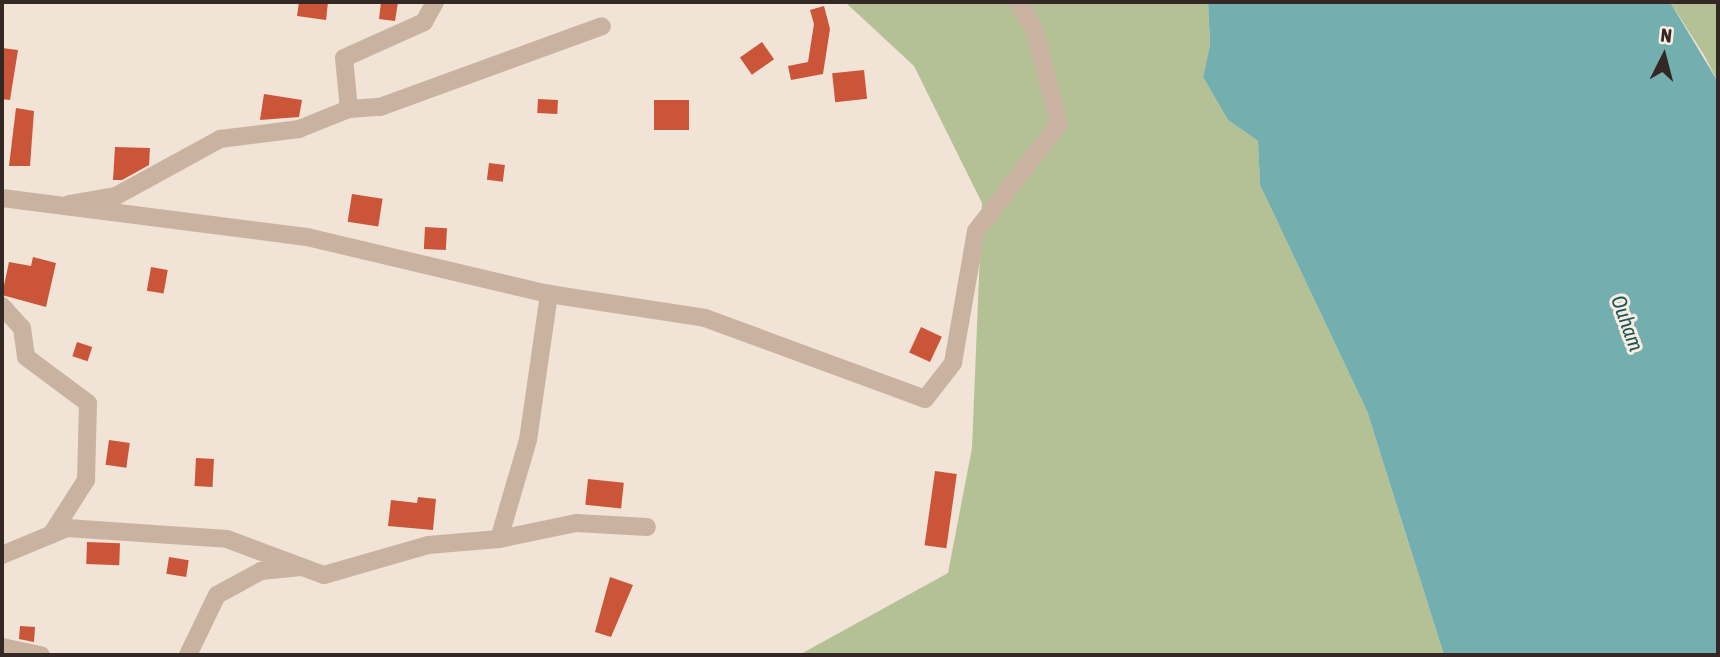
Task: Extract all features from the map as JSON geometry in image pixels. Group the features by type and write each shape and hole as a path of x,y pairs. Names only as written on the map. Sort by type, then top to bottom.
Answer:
{"street":[{"path":"349,109 344,58 424,22 435,2"},
{"path":"2,198 48,207 307,237 549,294 705,318 925,399 953,363 976,231 1059,124 1034,28 1018,2"},
{"path":"48,207 116,196 220,139 299,129 349,109 380,107 602,26"},
{"path":"499,539 528,440 549,294"},
{"path":"2,306 22,328 26,357 88,403 86,480 49,537"},
{"path":"2,555 66,528 228,539 309,566 324,575 428,545 499,539 576,523 646,527"},
{"path":"188,655 216,595 261,570 309,566"},
{"path":"2,648 5,655"},
{"path":"2,648 41,655"}],"green space":[{"path":"845,2 1208,2 1210,45 1203,77 1228,120 1258,141 1260,185 1367,411 1444,655 799,655 948,573 972,448 982,203 914,66"},
{"path":"1670,2 1718,2 1718,82 1704,55"}],"water":[{"name":"Ouham","path":"1208,2 1670,2 1718,82 1718,655 1444,655 1367,411 1260,185 1258,141 1228,120 1203,77 1210,45"}],"building":[{"path":"299,2 328,2 326,20 297,16"},
{"path":"381,2 398,2 395,21 379,19"},
{"path":"824,6 830,29 823,74 791,80 788,66 808,62 814,24 810,10"},
{"path":"762,42 774,59 752,75 740,57"},
{"path":"2,48 18,50 10,100 2,99"},
{"path":"864,70 867,99 835,102 832,73"},
{"path":"264,94 302,100 299,117 260,120"},
{"path":"538,99 558,100 557,114 537,113"},
{"path":"654,100 689,100 689,130 654,130"},
{"path":"16,108 34,111 30,166 9,166"},
{"path":"115,147 150,148 149,165 122,180 113,180"},
{"path":"489,163 505,165 503,182 487,180"},
{"path":"352,194 383,199 378,227 348,222"},
{"path":"425,227 447,228 446,250 424,249"},
{"path":"33,257 56,263 46,307 2,295 9,262 31,266"},
{"path":"151,267 168,270 164,294 147,291"},
{"path":"921,327 942,337 930,362 909,352"},
{"path":"77,342 92,347 88,361 72,356"},
{"path":"109,440 130,443 126,468 106,465"},
{"path":"196,458 214,459 213,487 195,486"},
{"path":"935,471 957,474 946,548 925,545"},
{"path":"588,479 624,483 621,509 585,505"},
{"path":"418,497 436,499 433,530 388,526 391,500 417,503"},
{"path":"87,542 120,543 119,565 86,564"},
{"path":"169,557 189,560 186,577 166,574"},
{"path":"610,577 633,585 611,637 595,632"},
{"path":"20,626 35,627 34,642 19,639"}]}
